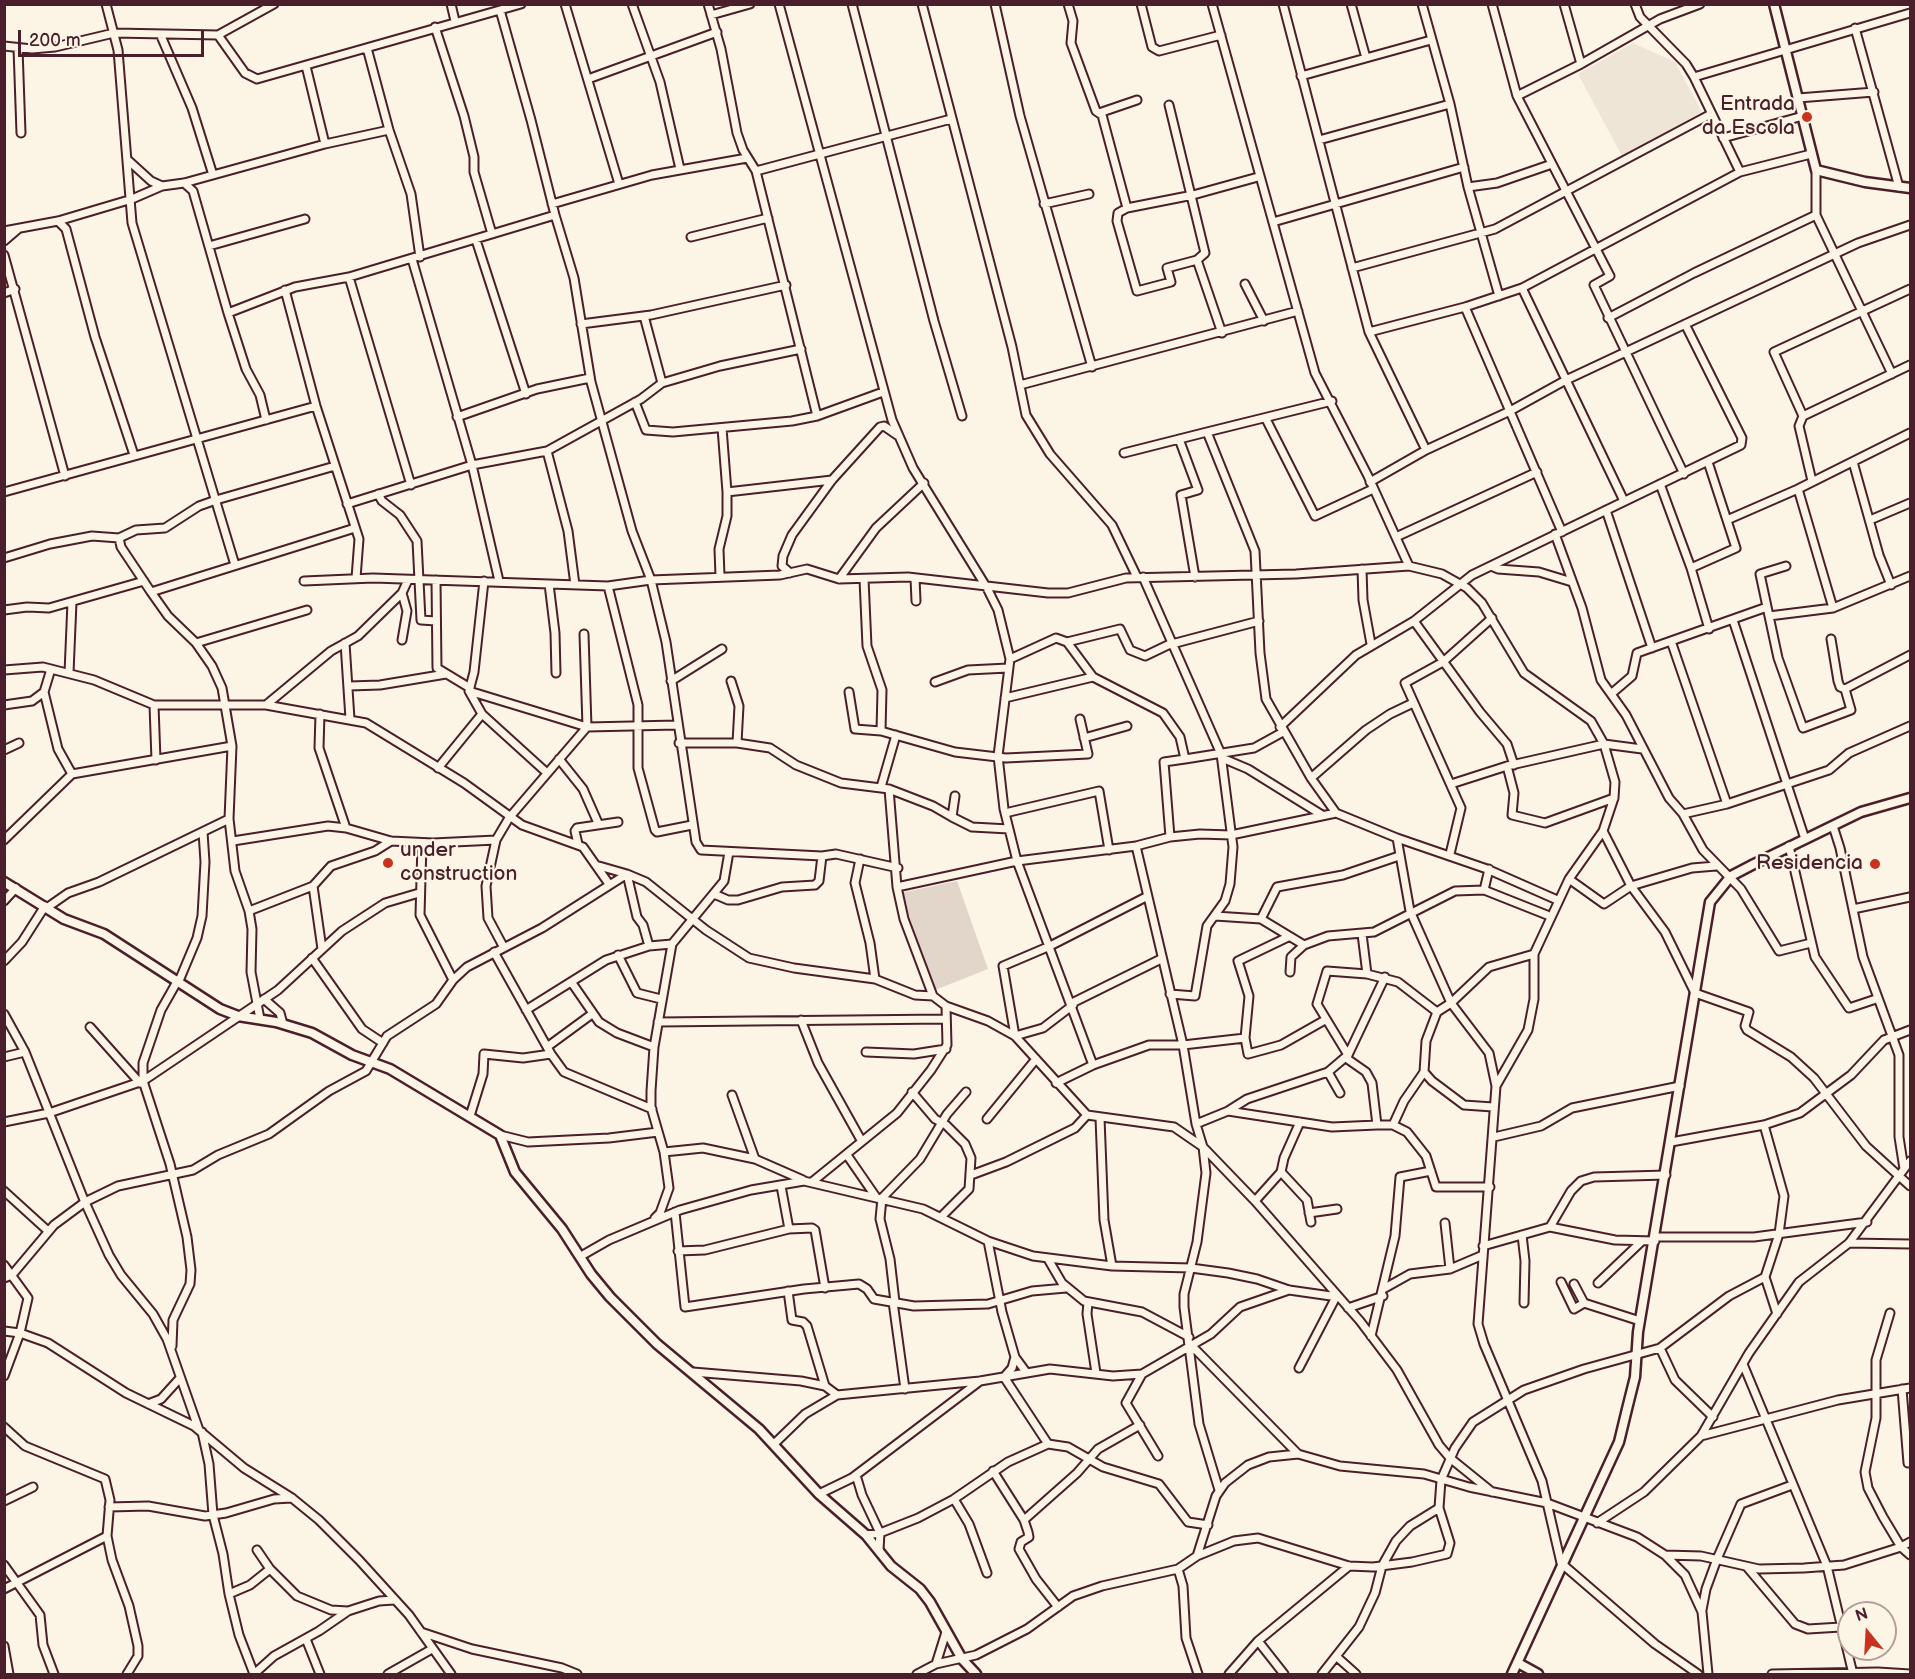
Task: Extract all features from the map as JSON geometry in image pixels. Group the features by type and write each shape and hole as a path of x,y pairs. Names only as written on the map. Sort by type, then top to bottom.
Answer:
{"street":[{"path":"106,4 114,33 129,161 132,223 236,565"},
{"path":"4,46 55,47 114,33 161,36 218,35 274,4"},
{"path":"451,4 455,21"},
{"path":"218,35 233,58 253,78 306,66 455,21 521,4"},
{"path":"565,4 619,184"},
{"path":"632,4 672,126 680,169"},
{"path":"708,4 717,32 737,133 747,158 756,171 817,416"},
{"path":"711,15 750,4"},
{"path":"779,4 883,392 897,435 955,540 987,588 998,610 1010,659 998,756 1005,813 1017,861 1093,1065"},
{"path":"852,4 934,321 963,416"},
{"path":"922,4 1029,421 1050,454 1112,525 1172,644 1221,756 1233,863 1230,884 1225,901 1206,926 1195,996 1170,994"},
{"path":"995,4 1020,116 1092,367"},
{"path":"1068,4 1073,21 1071,43 1096,111 1102,115 1127,208"},
{"path":"1141,4 1152,47 1160,51 1221,35"},
{"path":"1212,4 1258,177 1273,222 1315,373 1332,401 1409,566"},
{"path":"1283,4 1369,332 1426,450"},
{"path":"1351,4 1366,58"},
{"path":"1422,4 1450,104 1468,188 1499,296"},
{"path":"1492,4 1517,96 1564,192 1610,276 1594,285 1684,474"},
{"path":"1564,4 1581,64"},
{"path":"1635,4 1640,17 1648,27 1678,55 1694,77 1740,172"},
{"path":"1517,96 1581,64 1667,16 1700,4"},
{"path":"1774,4 1816,170 1816,215 1892,374"},
{"path":"500,10 574,278 590,378 633,531 651,580 666,642 696,842 701,850 822,856 836,854 898,868"},
{"path":"1694,77 1911,13"},
{"path":"435,27 464,117 474,157 474,171 492,234"},
{"path":"1855,28 1899,187"},
{"path":"588,79 651,58 717,32"},
{"path":"161,36 192,108 213,175"},
{"path":"1302,76 1431,40"},
{"path":"18,48 21,133"},
{"path":"367,48 389,130 411,194 416,258 457,417 472,465 499,581"},
{"path":"306,66 325,144"},
{"path":"1798,98 1874,92"},
{"path":"1099,113 1137,100"},
{"path":"1319,140 1450,104"},
{"path":"1169,105 1193,195 1205,253 1197,260 1167,268 1171,282 1137,291 1117,221 1118,213 1127,208 1193,195 1258,177"},
{"path":"1352,268 1481,234 1711,114"},
{"path":"1723,138 1803,116"},
{"path":"756,171 951,119"},
{"path":"4,231 58,221 132,199 162,186 184,183 325,144 389,130"},
{"path":"1369,332 1465,307 1522,288 1596,251 1740,172 1811,154"},
{"path":"552,204 680,169 747,158"},
{"path":"129,161 151,181 162,186"},
{"path":"1468,188 1497,183 1552,164"},
{"path":"1273,222 1464,167"},
{"path":"1816,170 1911,188"},
{"path":"193,191 200,178"},
{"path":"184,183 193,191 228,313 246,369 260,395 266,420"},
{"path":"1044,204 1089,194"},
{"path":"228,313 285,290 349,277 555,215"},
{"path":"1608,318 1694,273 1816,215"},
{"path":"69,217 66,229 95,337 134,455"},
{"path":"691,237 768,218"},
{"path":"209,246 305,219"},
{"path":"58,221 66,229"},
{"path":"1266,419 1315,516 1372,485 1426,450 1510,411 1566,380 1835,254 1880,234 1911,225"},
{"path":"4,241 18,228"},
{"path":"476,240 526,394"},
{"path":"4,255 65,476"},
{"path":"1197,260 1222,333"},
{"path":"349,277 411,485"},
{"path":"1245,284 1264,321"},
{"path":"581,324 644,316 786,285"},
{"path":"1522,288 1624,501"},
{"path":"4,293 15,289"},
{"path":"1803,416 1774,352 1911,289"},
{"path":"285,290 316,406 359,539 356,578"},
{"path":"1465,307 1537,472 1559,533 1601,680 1626,716 1669,798 1683,814 1703,850 1716,866 1731,876 1779,951 1810,944"},
{"path":"1020,385 1298,311"},
{"path":"644,316 662,383"},
{"path":"1170,837 1164,762 1221,756 1254,748 1282,730 1342,667 1371,644 1414,621 1472,575 1741,445 1742,438 1685,324"},
{"path":"347,504 472,465 547,451 562,445 573,434 635,402 662,383 720,366 801,349"},
{"path":"1812,481 1799,426 1803,416 1911,365"},
{"path":"457,417 526,394 590,378"},
{"path":"635,402 646,430 673,432 792,421 817,416 883,392"},
{"path":"1124,453 1332,401"},
{"path":"4,492 316,406"},
{"path":"790,573 782,566 783,556 792,535 831,480 880,427 884,426 897,435"},
{"path":"720,576 719,549 727,516 722,428"},
{"path":"1207,432 1251,536 1257,573 1266,699 1311,778 1336,813"},
{"path":"1727,520 1798,489 1911,433"},
{"path":"1179,439 1198,490 1181,495 1195,577"},
{"path":"547,451 568,531 575,585"},
{"path":"1691,568 1736,548 1708,462"},
{"path":"1852,462 1879,555 1892,585"},
{"path":"4,558 50,544 92,536 120,538 136,530 171,526 199,506 335,466"},
{"path":"1396,537 1537,472"},
{"path":"727,492 831,480"},
{"path":"839,579 876,528 924,483"},
{"path":"1660,484 1691,568 1709,629"},
{"path":"1798,489 1833,608"},
{"path":"378,494 412,531 419,546 421,620 436,621"},
{"path":"1870,520 1911,503"},
{"path":"1606,510 1652,648"},
{"path":"151,592 354,528"},
{"path":"120,538 121,547 151,592 168,616 196,643 219,680 232,746 229,819 237,878 249,912 252,929 251,972 261,1001 260,1019"},
{"path":"304,581 356,578 608,586 651,580 720,576 740,578 807,570 839,579 915,578 987,588 1068,593 1113,580 1140,577 1296,574 1409,566 1442,574 1462,584 1482,603 1524,673 1592,721 1604,744 1615,782 1614,798 1603,831 1569,879 1534,954 1534,999 1528,1030 1496,1086"},
{"path":"1491,566 1498,570 1539,572 1572,582"},
{"path":"1786,566 1760,574 1778,658 1803,728 1851,710 1845,689 1840,687 1838,681 1831,639"},
{"path":"1362,569 1363,600 1371,644"},
{"path":"1769,616 1833,608 1911,576"},
{"path":"915,578 916,601"},
{"path":"864,579 867,646 882,690 881,731"},
{"path":"4,610 27,607 46,609 144,580"},
{"path":"266,705 321,659 358,636 402,593 408,580"},
{"path":"436,580 436,663 439,670 470,689 587,727 640,724 677,725"},
{"path":"484,581 470,689 482,714 548,773"},
{"path":"549,584 555,633 556,673"},
{"path":"608,586 626,651 640,724 638,768 656,832 692,825"},
{"path":"402,593 406,611 402,640"},
{"path":"69,673 72,602"},
{"path":"1611,694 1632,676 1637,653 1767,607"},
{"path":"196,643 307,609"},
{"path":"1450,854 1461,808 1405,682 1443,662 1492,618"},
{"path":"1733,620 1805,839"},
{"path":"1066,642 1120,629 1130,650 1141,655 1172,644 1259,621"},
{"path":"1414,621 1507,744 1514,793 1512,815 1545,823 1614,798"},
{"path":"503,946 488,918 487,870 496,840 509,818 587,727 584,634"},
{"path":"1010,659 1056,638 1066,642 1094,677 1163,713 1180,737 1185,759"},
{"path":"1671,641 1727,804"},
{"path":"345,643 350,719"},
{"path":"671,681 722,649"},
{"path":"1845,689 1911,655"},
{"path":"4,670 34,667 69,673 94,680 154,705 266,705 366,723 464,783 509,818 552,838 579,844 587,850 609,884"},
{"path":"935,682 968,670 1008,668"},
{"path":"51,669 44,692 58,749 72,774"},
{"path":"349,686 380,685 446,674"},
{"path":"1005,698 1094,677"},
{"path":"731,681 739,706 737,743"},
{"path":"4,705 32,701 44,692"},
{"path":"849,692 855,729 881,731 955,752 1006,758 1088,754 1080,719"},
{"path":"1311,778 1366,730 1390,714 1413,703"},
{"path":"154,705 156,760"},
{"path":"320,714 319,748 346,828"},
{"path":"438,768 482,714"},
{"path":"1084,738 1127,726"},
{"path":"1683,814 1787,786 1829,770 1849,753 1911,726"},
{"path":"881,787 896,735"},
{"path":"680,743 737,743 770,748 796,765 841,783 889,789 933,806 972,827 1009,829"},
{"path":"4,750 19,744"},
{"path":"1451,784 1511,766 1604,744 1642,749"},
{"path":"4,840 72,774 232,746"},
{"path":"1221,756 1248,769 1322,815"},
{"path":"559,759 583,789 598,823"},
{"path":"889,789 890,822 898,868 897,887 903,919 933,996 946,1006 988,1021 1015,1036 1087,1115 1174,1127 1203,1147 1255,1201 1371,1336 1397,1370 1439,1445 1450,1458 1492,1492"},
{"path":"1005,813 1099,791 1109,849"},
{"path":"952,817 955,795"},
{"path":"1512,1674 1618,1442 1635,1377 1640,1321 1710,902 1731,876 1833,826 1884,804 1910,798"},
{"path":"897,887 1017,861 1136,846 1170,837 1200,834 1231,835 1336,813 1397,838 1489,869 1555,899"},
{"path":"4,961 22,942 47,907 68,894 126,869 229,819"},
{"path":"579,844 575,829 598,823 618,822"},
{"path":"1833,826 1863,957 1876,999 1899,1055 1899,1137 1905,1170 1911,1186"},
{"path":"232,841 306,828 346,828 391,841 422,843 496,840"},
{"path":"1603,831 1631,886 1665,932 1695,993 1747,1010 1750,1015 1745,1026 1747,1030 1791,1056 1827,1095 1866,1146 1905,1170"},
{"path":"172,1351 173,1320 191,1277 187,1236 172,1174 142,1082 143,1063 161,1010 179,981 197,938 202,916 205,862 203,832"},
{"path":"1397,838 1410,911 1451,1004 1489,1053 1496,1086 1493,1107 1494,1137 1478,1324 1484,1344 1542,1481 1562,1563 1655,1644 1698,1674"},
{"path":"249,912 313,886 331,866 375,851 391,841"},
{"path":"422,843 420,915 453,980"},
{"path":"1136,846 1146,897 1183,1045 1196,1124 1203,1147 1204,1195 1184,1294 1203,1442 1219,1490"},
{"path":"1789,846 1810,944 1815,957 1850,1008 1876,999"},
{"path":"651,1222 660,1213 669,1188 664,1152 652,1109 654,1047 672,944 691,918 724,881 729,852"},
{"path":"714,894 728,900 738,900 782,887 815,885 819,881 822,856"},
{"path":"1262,920 1277,887 1343,875 1399,856"},
{"path":"860,859 855,883 875,979"},
{"path":"599,866 646,882 691,918 749,958 794,968 875,979 915,995 933,996"},
{"path":"1569,879 1604,904 1631,886 1692,868 1716,866"},
{"path":"1484,890 1489,869"},
{"path":"4,1278 12,1275 48,1232 85,1202 118,1186 172,1174 182,1175 218,1155 269,1134 328,1091 366,1071 373,1063 383,1043 393,1032 436,1004 453,980 467,967 503,946 542,928 627,874"},
{"path":"627,874 637,917 643,925 649,946"},
{"path":"4,882 64,919 104,934 220,1009 238,1016 283,1024 312,1033 390,1069 500,1135 528,1142 609,1138 658,1132"},
{"path":"313,886 322,949"},
{"path":"4,901 16,888"},
{"path":"1290,972 1291,957 1304,945 1328,936 1374,932 1410,911 1455,891 1484,890 1547,915"},
{"path":"4,1122 50,1113 142,1082 261,1001 322,949 385,903 419,893"},
{"path":"1015,1036 1003,966 1050,946 1146,897"},
{"path":"1853,909 1911,897"},
{"path":"1215,916 1262,920 1304,945"},
{"path":"1362,934 1367,974"},
{"path":"1288,937 1238,961 1249,996 1245,1038 1248,1054 1301,1036 1325,1020"},
{"path":"526,1010 618,955 649,946 672,944"},
{"path":"494,952 551,1054 568,1074 652,1109"},
{"path":"1393,1125 1404,1101 1424,1072 1426,1041 1437,1012 1451,1004 1489,968 1534,954"},
{"path":"618,955 637,993 662,999"},
{"path":"312,958 362,1029 383,1043"},
{"path":"1015,1036 1043,1028 1072,1004 1161,958"},
{"path":"1377,1125 1372,1083 1366,1072 1347,1056 1317,1004 1327,971 1385,977 1398,982 1437,1012"},
{"path":"1196,1124 1228,1111 1247,1099 1328,1072 1347,1056 1385,977"},
{"path":"572,983 592,1014 617,1033 654,1047"},
{"path":"261,1001 280,1013 283,1024"},
{"path":"581,1256 609,1240 675,1212 751,1190 808,1182 847,1155 861,1140 897,1113 946,1049 948,1038 945,1019 946,1006"},
{"path":"4,1014 26,1052 85,1202 109,1256 121,1275 153,1314 172,1351 201,1431 209,1464 213,1515 223,1554 229,1594 239,1635 254,1674 274,1656 306,1639 348,1611 379,1600 394,1600"},
{"path":"547,1047 592,1014"},
{"path":"658,1023 945,1019"},
{"path":"801,1020 818,1063 861,1140"},
{"path":"90,1027 142,1082"},
{"path":"1671,1142 1764,1125 1800,1113 1851,1075 1877,1045 1911,1030"},
{"path":"1056,1083 1093,1065 1149,1046 1183,1045 1245,1038"},
{"path":"866,1052 903,1055 946,1049"},
{"path":"4,1057 26,1052"},
{"path":"470,1116 483,1074 484,1054 523,1058 551,1054"},
{"path":"987,1119 1036,1059"},
{"path":"1328,1072 1340,1093"},
{"path":"1424,1072 1464,1105 1493,1107"},
{"path":"1494,1137 1541,1126 1572,1108 1680,1086"},
{"path":"912,1092 969,1150 971,1175 969,1189 942,1216"},
{"path":"879,1198 920,1159 941,1123 966,1092"},
{"path":"732,1095 755,1159"},
{"path":"1228,1111 1332,1127 1393,1125 1407,1132 1419,1145 1436,1187 1490,1187"},
{"path":"971,1175 1006,1162 1075,1128 1087,1115"},
{"path":"1100,1118 1104,1220 1112,1266"},
{"path":"1255,1201 1281,1172 1284,1158 1300,1122"},
{"path":"1764,1125 1784,1196 1779,1233 1765,1277 1777,1314"},
{"path":"500,1135 515,1172 581,1256 591,1274 617,1304 657,1344 693,1372 774,1444 819,1494 866,1535 891,1566 920,1589 930,1602 962,1659 976,1674"},
{"path":"664,1152 703,1148 755,1159 808,1182 879,1198 942,1216 988,1241 1015,1252 1048,1259 1112,1266 1191,1268 1257,1279 1288,1290 1337,1297"},
{"path":"847,1155 879,1198 880,1219 890,1259 905,1389"},
{"path":"1597,1523 1644,1492 1701,1436 1743,1364 1799,1282 1849,1243 1911,1161"},
{"path":"1371,1336 1384,1292 1395,1236 1400,1177 1431,1171"},
{"path":"1281,1172 1307,1200 1311,1222"},
{"path":"1550,1227 1571,1191 1581,1181 1594,1177 1666,1175"},
{"path":"781,1186 789,1229"},
{"path":"4,1191 48,1232"},
{"path":"1309,1213 1337,1209"},
{"path":"675,1212 683,1307 788,1291 859,1284 867,1288 874,1299 914,1306 965,1306 1000,1302 1032,1291 1066,1288"},
{"path":"1483,1246 1550,1227 1615,1240 1642,1241 1754,1237 1867,1222"},
{"path":"1445,1223 1450,1269"},
{"path":"678,1251 718,1248 789,1229 814,1228 825,1288"},
{"path":"1522,1235 1525,1262 1524,1303"},
{"path":"988,1241 1000,1302 1015,1357 1026,1372"},
{"path":"1598,1283 1642,1241"},
{"path":"1849,1243 1911,1244"},
{"path":"1348,1308 1384,1292 1410,1274 1450,1269 1483,1255"},
{"path":"1048,1259 1066,1288 1088,1302 1142,1312 1189,1337"},
{"path":"4,1265 28,1298 20,1333 4,1376"},
{"path":"917,1674 936,1664 976,1655 1027,1629 1073,1596 1102,1586 1178,1569 1197,1556 1234,1541 1258,1538 1349,1566 1382,1566 1447,1554 1450,1544 1439,1508 1441,1480 1450,1458 1468,1427 1524,1390 1584,1369 1660,1348 1729,1296 1765,1277"},
{"path":"1561,1282 1574,1309 1584,1303"},
{"path":"1574,1284 1584,1303 1640,1321"},
{"path":"774,1444 805,1414 837,1395 980,1381 1050,1369 1113,1376 1143,1374 1211,1334 1240,1308 1288,1290"},
{"path":"788,1291 792,1320 803,1322 807,1326 825,1386"},
{"path":"1299,1368 1337,1297"},
{"path":"1088,1302 1087,1314 1096,1373"},
{"path":"1890,1313 1876,1359 1876,1418 1865,1472 1872,1499 1901,1547 1911,1555"},
{"path":"4,1331 20,1333 48,1343 126,1393 201,1431 244,1468 292,1498 342,1542 382,1586 422,1632 451,1674"},
{"path":"1190,1347 1298,1454"},
{"path":"1660,1348 1675,1380 1713,1417"},
{"path":"1004,1377 1012,1368 1015,1357"},
{"path":"1743,1364 1827,1566 1837,1610"},
{"path":"693,1372 791,1380 825,1386 837,1395"},
{"path":"1143,1374 1126,1403 1158,1456"},
{"path":"1004,1377 1048,1444"},
{"path":"148,1404 161,1399 180,1378"},
{"path":"819,1494 856,1475 980,1381"},
{"path":"1701,1436 1876,1392 1911,1388"},
{"path":"1902,1389 1908,1463"},
{"path":"1024,1520 1077,1473 1087,1458 1140,1425"},
{"path":"4,1427 26,1446 105,1479 109,1507 107,1536 112,1560 129,1606 138,1646 138,1656 127,1674"},
{"path":"866,1535 880,1533 918,1518 954,1499 993,1471 1048,1444 1068,1447 1116,1472 1159,1484 1188,1522 1208,1525"},
{"path":"1197,1556 1219,1490 1248,1465 1269,1457 1298,1454 1340,1466 1407,1471 1547,1503 1637,1537 1665,1555 1685,1575 1702,1612"},
{"path":"993,1471 1024,1520 1029,1537 1021,1542 1019,1549 1036,1579 1058,1607"},
{"path":"856,1475 862,1495 880,1533 879,1550"},
{"path":"1708,1674 1702,1612 1706,1589 1717,1558 1742,1504 1792,1485"},
{"path":"4,1501 33,1487"},
{"path":"109,1507 148,1506 192,1515 213,1515 274,1499 292,1498"},
{"path":"954,1499 969,1524 987,1573"},
{"path":"1322,1674 1337,1657 1365,1616 1382,1566 1401,1534 1439,1508"},
{"path":"4,1588 18,1583 93,1540 107,1536"},
{"path":"1665,1555 1689,1554 1717,1558 1747,1567 1776,1569 1844,1565 1911,1542"},
{"path":"257,1550 270,1569 297,1596 331,1610 348,1611"},
{"path":"4,1564 40,1615 42,1645 54,1674"},
{"path":"1229,1674 1258,1641 1349,1566"},
{"path":"1747,1567 1795,1624 1808,1629 1837,1627"},
{"path":"229,1594 250,1585 270,1569"},
{"path":"1178,1569 1184,1586 1186,1638 1198,1674"},
{"path":"379,1600 382,1586"},
{"path":"331,1610 332,1623"},
{"path":"422,1632 472,1649 562,1668 577,1674"},
{"path":"936,1664 946,1632"},
{"path":"306,1639 320,1674"},
{"path":"1258,1641 1284,1674"},
{"path":"4,1646 9,1674"},
{"path":"388,1674 432,1649"},
{"path":"1337,1657 1356,1674"},
{"path":"1518,1663 1538,1674"},
{"path":"1772,1674 1908,1674"}],"shaded area":[{"path":"1633,43 1675,62 1702,112 1622,156 1578,74"},
{"path":"957,881 988,969 935,990 901,893"}],"place":[{"name":"Entrada da Escola","path":"1807,117"},
{"name":"under construction","path":"388,863"},
{"name":"Residencia","path":"1875,864"}]}
